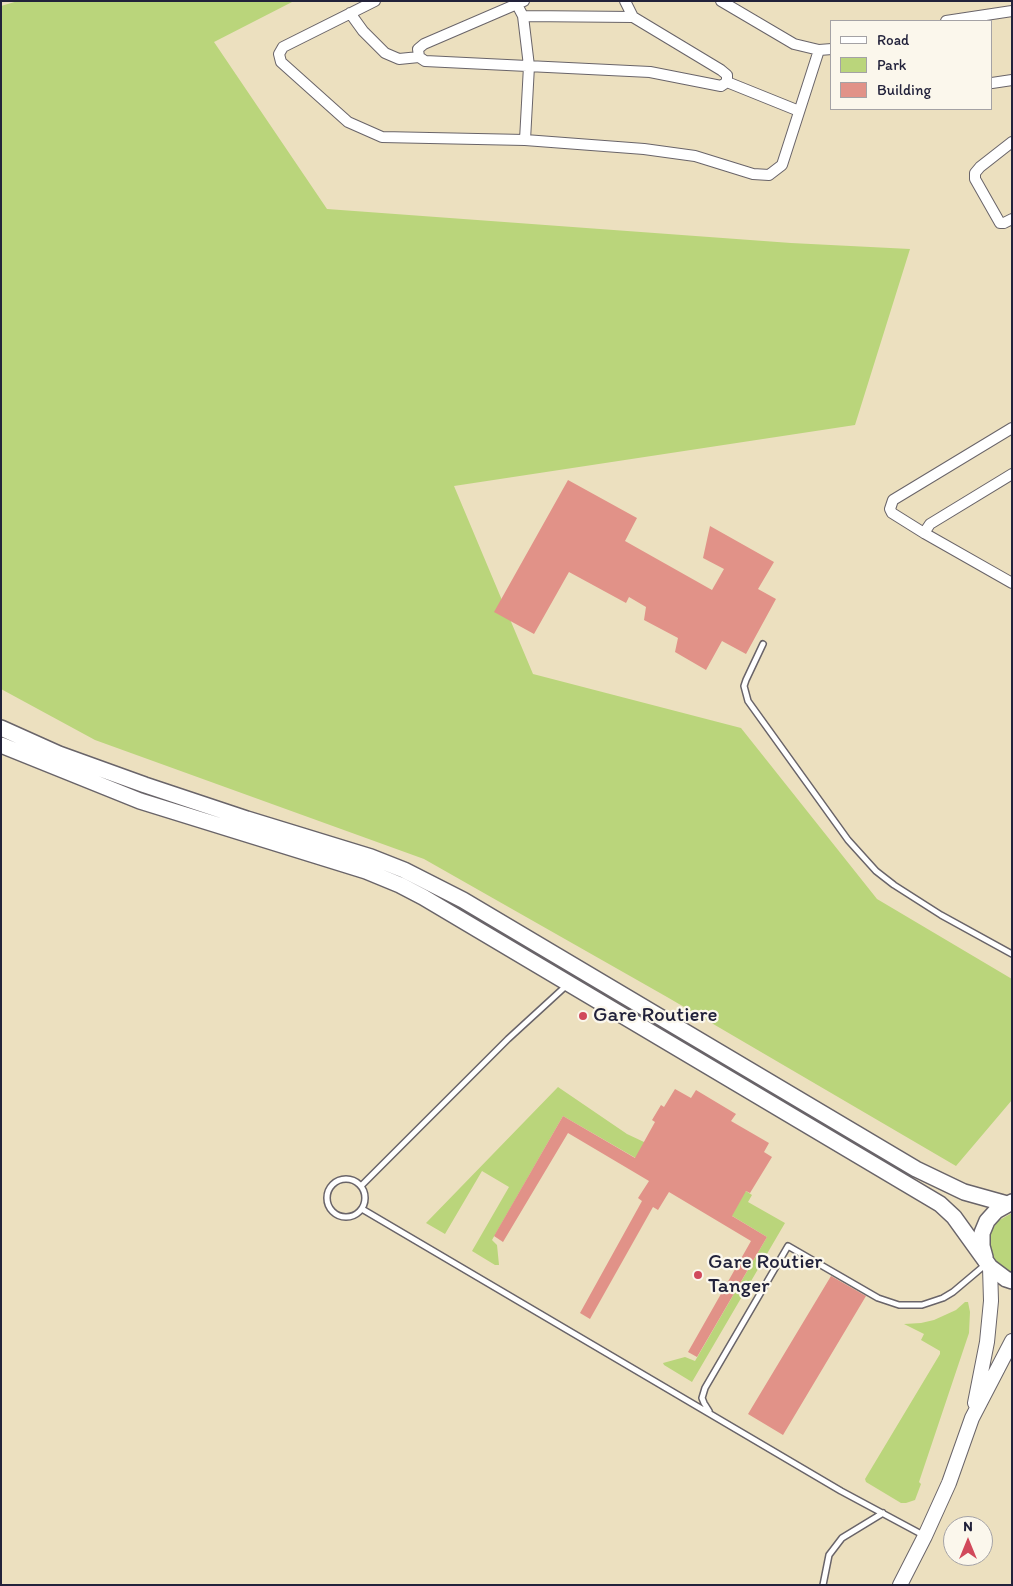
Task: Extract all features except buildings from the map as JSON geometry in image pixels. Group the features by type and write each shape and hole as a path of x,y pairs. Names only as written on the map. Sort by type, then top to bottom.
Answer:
{"main road":[{"path":"1,728 59,754 145,785 371,857 404,870 463,900 916,1169 964,1192 1010,1202"},
{"path":"1,745 140,801 366,871 400,885 455,915 940,1204 954,1217 988,1263 1006,1279 1012,1281"},
{"path":"988,1263 982,1246 982,1233 987,1221 996,1211 1010,1202"}],"street":[{"path":"375,1 283,47 279,54 281,62 348,122 382,137 525,140 644,149 695,156 754,174 769,175 782,165 819,50"},
{"path":"625,1 633,17"},
{"path":"720,1 794,44 819,50 830,49"},
{"path":"418,57 418,49 424,44 519,2 523,16 528,66 525,140"},
{"path":"953,20 1012,11"},
{"path":"350,12 363,31 385,53 399,58 418,57 425,61 650,72 721,86 727,82"},
{"path":"523,16 633,17 721,70 727,75 727,82"},
{"path":"993,83 1012,80"},
{"path":"727,82 799,111"},
{"path":"1012,142 975,173 975,178 1000,223 1012,219"},
{"path":"1012,428 893,500 890,509 892,513 924,533 1012,583"},
{"path":"924,533 930,524 1012,474"},
{"path":"972,1418 987,1342 991,1301 988,1263"},
{"path":"900,1585 949,1483 972,1418 1012,1341"}],"lane":[{"path":"763,644 744,686 748,701 858,852 876,871 894,885 941,915 1012,954"},
{"path":"361,1186 508,1039 570,983"},
{"path":"350,1179 361,1186 365,1196 362,1209 352,1216 339,1216 333,1212 327,1202 328,1189 338,1180 350,1179"},
{"path":"362,1209 841,1491 925,1536"},
{"path":"714,1416 702,1398 705,1388 788,1246 878,1298 905,1305 922,1305 943,1298 988,1263"},
{"path":"823,1585 829,1555 842,1538 883,1512"}],"green space":[{"path":"18,1 294,1 214,42 327,209 791,243 910,249 855,425 454,486 533,674 741,728 877,899 1012,979 1012,1100 956,1166 667,997 424,859 95,740 1,689 1,6"},
{"path":"558,1087 627,1134 644,1142 646,1164 563,1116 492,1240 497,1245 499,1265 495,1265 472,1251 509,1187 482,1171 445,1234 426,1223"},
{"path":"746,1191 752,1195 748,1202 785,1223 692,1382 663,1363 685,1357 695,1361 767,1237 724,1211"},
{"path":"1012,1213 1012,1275 994,1262 990,1252 989,1241 992,1230 998,1221"},
{"path":"965,1302 968,1302 970,1312 969,1333 919,1482 921,1484 915,1500 901,1503 866,1482 865,1479 940,1354 940,1351 921,1340 924,1334 904,1324 934,1320 956,1310"}],"place":[{"name":"Gare Routiere","path":"583,1016"},
{"name":"Gare Routier Tanger","path":"698,1275"}]}
